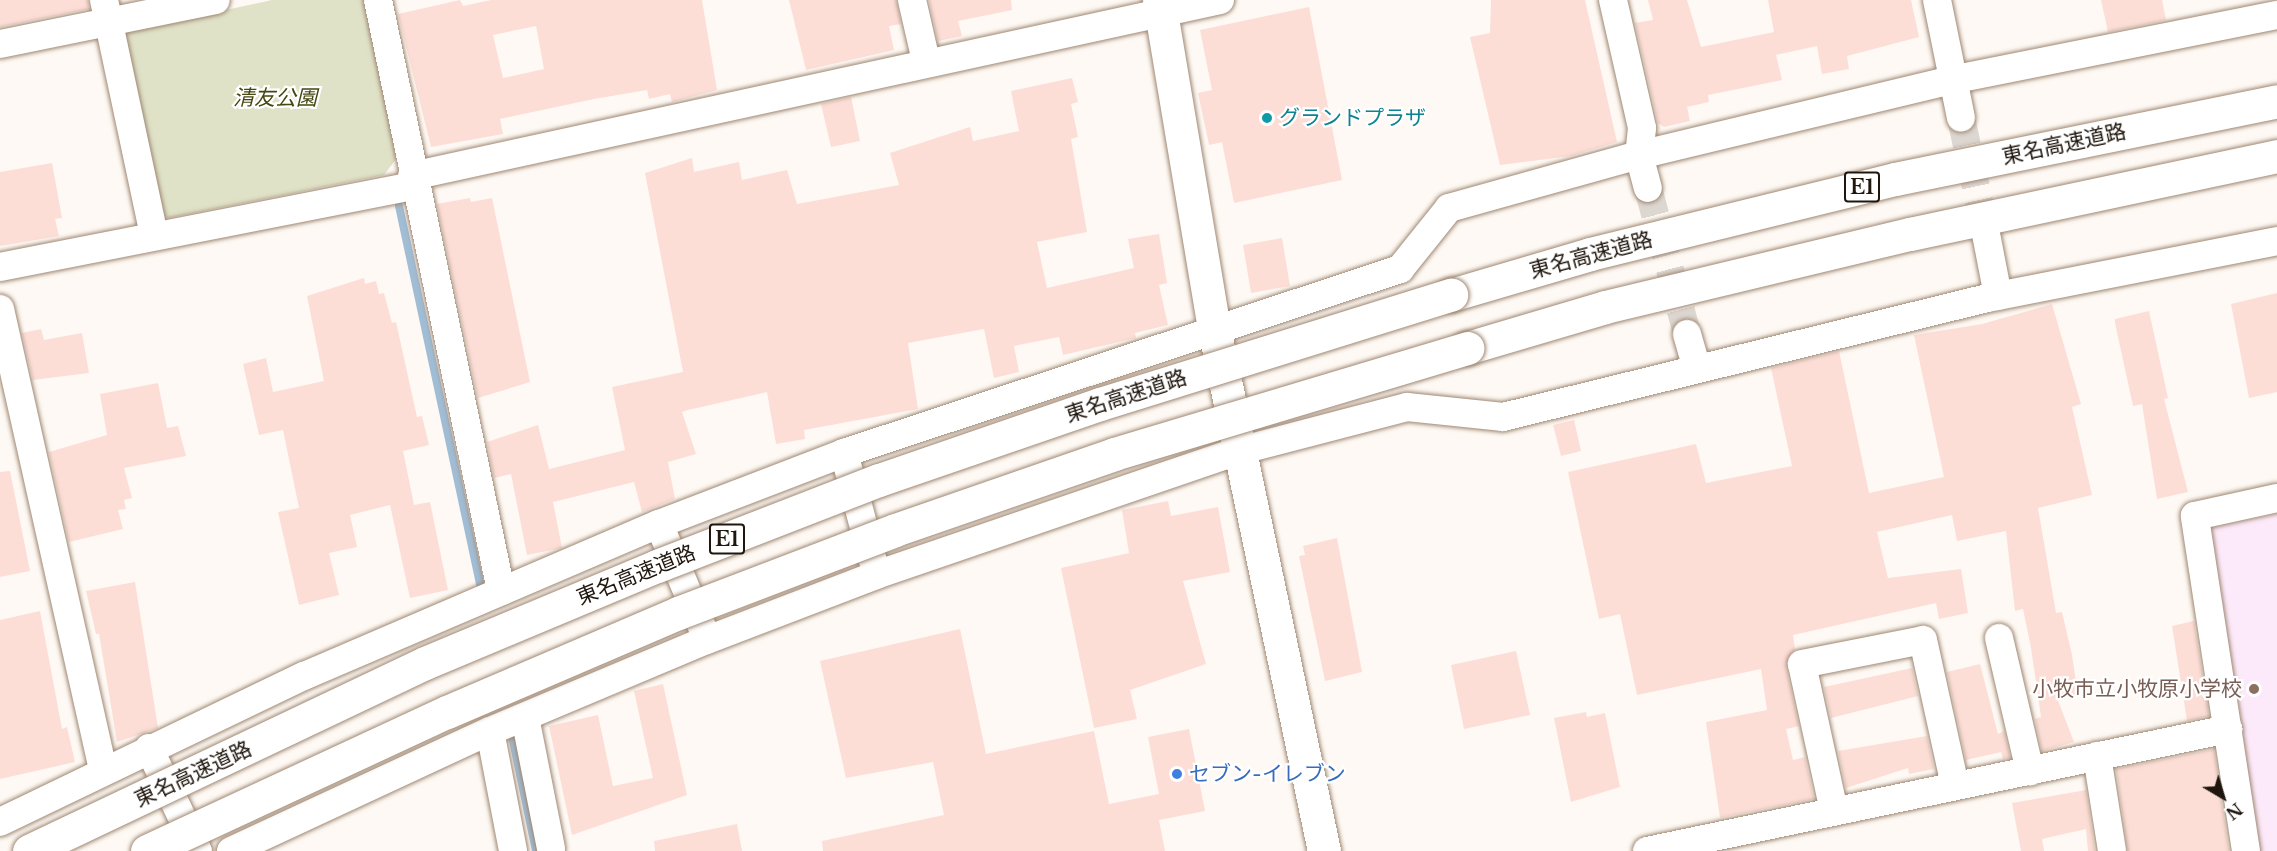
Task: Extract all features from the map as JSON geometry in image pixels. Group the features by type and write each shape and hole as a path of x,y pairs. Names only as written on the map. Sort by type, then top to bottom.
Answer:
{"main road":[{"path":"1161,6 1214,328 1242,450 1324,851"},
{"name":"東名高速道路","path":"29,851 425,663 657,566 879,480 1100,404 1590,254 1895,179 2277,101"},
{"name":"E1","path":"147,851 480,698 678,612 873,538 1114,454 1605,307 1910,234 2277,156"}],"street":[{"path":"0,44 106,11 216,0"},
{"path":"378,0 412,181 501,591"},
{"path":"912,0 926,61"},
{"path":"0,267 412,181 1161,6 1220,0"},
{"path":"1613,0 1642,128 1639,155 1648,188"},
{"path":"1937,0 1951,80 1961,117"},
{"path":"106,11 154,236"},
{"path":"0,822 149,748 501,591 659,524 844,453 1214,328 1400,269 1449,208 1639,155 1951,80 2277,15"},
{"path":"1986,234 1998,296"},
{"path":"231,851 490,730 707,640 876,575 1242,450 1407,407 1503,417 1998,296 2277,241"},
{"path":"0,309 103,771"},
{"path":"1687,334 1697,369"},
{"path":"844,453 876,575"},
{"path":"2246,851 2195,516 2277,498"},
{"path":"659,524 707,640"},
{"path":"1999,638 2030,771"},
{"path":"1834,811 1802,664 1923,640 1955,786"},
{"path":"525,717 551,848"},
{"path":"1647,851 2228,729"},
{"path":"490,730 513,851"},
{"path":"149,748 198,851"},
{"path":"2097,756 2112,851"}],"shaded area":[{"name":"小牧市立小牧原小学校","path":"2277,514 2277,851 2254,851 2209,528"}],"green space":[{"name":"清友公園","path":"272,0 367,0 399,155 384,175 169,218 157,212 121,42 128,31"}],"building":[{"path":"0,0 88,0 89,9 0,27"},
{"path":"460,0 463,6 491,0 702,0 717,90 672,102 670,94 649,99 647,90 594,99 500,119 503,134 431,147 398,14","holes":["536,26 544,69 503,78 493,35"]},
{"path":"789,0 896,0 901,24 889,26 894,50 806,70"},
{"path":"929,0 1011,0 1012,10 958,21 962,36 938,41"},
{"path":"1491,0 1585,0 1617,142 1571,156 1500,165 1470,37 1490,33"},
{"path":"1648,0 1687,0 1701,47 1774,32 1768,0 1911,0 1919,37 1847,56 1849,69 1822,74 1817,46 1776,55 1782,80 1708,95 1709,102 1687,107 1690,121 1664,127 1658,123 1635,23 1653,20"},
{"path":"2101,0 2162,0 2166,20 2108,32"},
{"name":"グランドプラザ","path":"1309,7 1342,180 1234,203 1222,142 1209,145 1198,93 1212,90 1200,30"},
{"path":"1072,78 1078,102 1071,104 1078,137 1071,139 1087,232 1037,242 1047,288 1134,268 1128,239 1159,234 1167,283 1159,285 1168,325 1135,333 1136,338 1063,355 1059,337 1014,346 1019,372 994,378 984,329 908,343 918,409 804,430 805,439 776,444 767,392 682,412 696,454 668,462 675,499 642,512 634,482 553,502 562,548 527,555 511,474 494,478 487,442 538,425 549,469 625,450 612,387 683,372 645,173 692,158 694,172 739,162 742,180 787,170 797,204 899,185 890,153 970,127 973,141 1019,131 1011,91"},
{"path":"851,97 860,141 831,147 821,104"},
{"path":"52,163 62,218 55,219 59,236 0,246 0,172"},
{"path":"470,198 471,202 492,198 530,382 478,398 437,204"},
{"path":"1282,238 1290,286 1251,293 1243,245"},
{"path":"364,278 365,284 376,281 379,294 384,293 392,323 396,322 417,417 422,416 429,445 403,451 414,505 430,502 448,590 410,598 390,505 350,515 357,547 329,553 339,595 299,605 278,512 299,508 283,430 259,435 243,364 266,358 273,392 324,381 307,296"},
{"path":"2277,293 2277,392 2249,398 2231,304"},
{"path":"2052,304 2081,404 2072,407 2092,495 2038,508 2056,613 2062,612 2072,655 2078,695 2057,698 2074,742 2042,751 2035,719 2041,717 2031,648 2023,609 2015,611 2006,531 1957,541 1952,515 1877,532 1888,578 1961,569 1968,613 1939,619 1936,603 1793,635 1795,649 1786,667 1799,726 1786,729 1793,760 1805,757 1814,799 1720,818 1706,722 1767,710 1761,669 1637,695 1620,614 1599,619 1568,472 1696,444 1706,483 1792,466 1771,368 1839,351 1869,493 1944,477 1914,335 1982,324"},
{"path":"2149,311 2168,398 2164,399 2188,492 2157,499 2142,404 2133,406 2115,323 2115,319"},
{"path":"41,329 44,340 82,333 89,373 33,380 22,333"},
{"path":"158,383 167,428 178,426 186,456 124,468 132,498 124,500 126,509 118,510 123,529 69,542 49,452 107,435 100,394"},
{"path":"1574,420 1581,451 1561,456 1553,425"},
{"path":"10,471 30,571 0,577 0,472"},
{"path":"1168,501 1171,516 1218,507 1230,572 1183,581 1206,664 1130,690 1137,719 1094,728 1061,568 1129,553 1122,510"},
{"path":"1337,538 1362,672 1325,681 1299,556 1305,555 1303,546"},
{"path":"135,582 158,728 117,742 99,634 96,634 86,591"},
{"path":"40,611 62,729 67,727 75,762 0,779 0,620"},
{"path":"2194,621 2209,716 2187,721 2172,626"},
{"path":"960,629 986,754 1094,731 1109,804 1159,794 1148,737 1189,729 1205,811 1159,820 1165,851 823,851 822,841 944,815 933,762 846,778 820,661"},
{"path":"1516,651 1530,715 1464,729 1451,665"},
{"path":"1980,664 1998,734 2004,731 2010,758 2003,759 2001,752 1966,760 1947,672"},
{"path":"1912,668 1918,696 1831,718 1824,687"},
{"path":"663,684 687,795 572,835 549,726 598,715 613,786 653,778 634,691"},
{"path":"1586,712 1587,717 1605,713 1620,787 1571,802 1554,718"},
{"path":"1927,736 1934,769 1909,774 1908,768 1846,788 1838,751"},
{"path":"2214,749 2229,851 2128,851 2116,769"},
{"path":"2086,790 2095,851 2088,851 2086,829 2042,839 2044,851 2021,851 2012,803"},
{"path":"737,824 742,851 655,851 654,841"}],"waterway":[{"path":"399,206 481,587"},
{"path":"512,736 536,851"}],"tunnel":[{"path":"1961,118 1986,234"},
{"path":"1648,188 1687,334"}],"place":[{"name":"グランドプラザ","path":"1267,118"},
{"name":"小牧市立小牧原小学校","path":"2254,689"},
{"name":"セブン-イレブン","path":"1177,774"}]}
